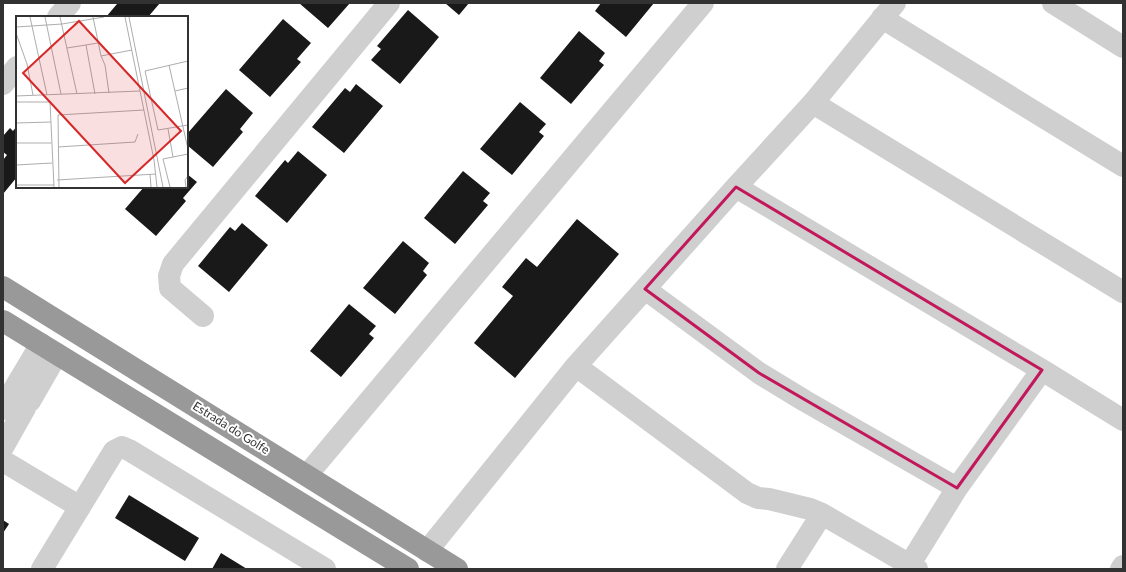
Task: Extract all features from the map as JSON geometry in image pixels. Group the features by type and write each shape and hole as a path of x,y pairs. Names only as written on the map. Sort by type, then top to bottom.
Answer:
{"highway":[{"name":"Estrada do Golfe","path":"3,287 457,569"},
{"path":"3,321 408,569"}],"street":[{"path":"59,16 70,3"},
{"path":"203,316 170,288 169,276 173,264 389,3"},
{"path":"307,475 703,3"},
{"path":"1053,3 1123,47"},
{"path":"427,551 576,366 812,103 888,11 1123,166"},
{"path":"3,84 16,68"},
{"path":"812,103 1123,292"},
{"path":"736,187 1123,420"},
{"path":"645,289 758,373 957,488"},
{"path":"3,447 16,402 49,349"},
{"path":"576,366 747,493 758,498 769,499 810,509 822,514 914,567 957,488 1042,370"},
{"path":"42,569 114,451 122,447 325,569"},
{"path":"3,461 80,507"},
{"path":"787,569 822,514"}],"highlighted area":[{"path":"736,187 1042,370 957,488 759,373 645,289"}],"building":[{"path":"115,3 160,3 149,16 107,16 117,4"},
{"path":"299,3 350,3 328,28"},
{"path":"445,3 469,3 459,15"},
{"path":"601,3 654,3 626,37 595,11"},
{"path":"408,10 439,37 400,84 371,60 381,49 377,46"},
{"path":"283,19 311,43 297,59 301,62 270,97 239,70"},
{"path":"579,31 605,53 599,61 604,65 571,104 540,78"},
{"path":"356,84 383,106 344,153 312,127 345,88 350,92"},
{"path":"226,89 253,113 240,129 243,132 213,167 188,146 188,133"},
{"path":"520,102 546,124 539,132 544,136 512,175 480,149"},
{"path":"16,127 16,178 3,194 3,160 7,155 3,152 3,136 10,128 13,131"},
{"path":"298,151 327,175 287,223 255,196 285,160 288,163"},
{"path":"463,171 490,193 483,201 488,205 455,244 424,218"},
{"path":"188,175 197,182 183,198 186,201 156,236 125,209 143,188 188,188"},
{"path":"577,219 619,254 515,378 474,343 513,296 502,287 526,258 537,267"},
{"path":"242,223 268,245 229,292 198,266 230,227 235,231"},
{"path":"403,241 429,263 423,271 427,275 395,314 363,288"},
{"path":"349,304 376,326 369,334 374,338 341,377 310,351"},
{"path":"129,495 199,538 185,561 115,518"},
{"path":"3,520 9,524 3,533"},
{"path":"221,553 247,569 212,569"}]}
